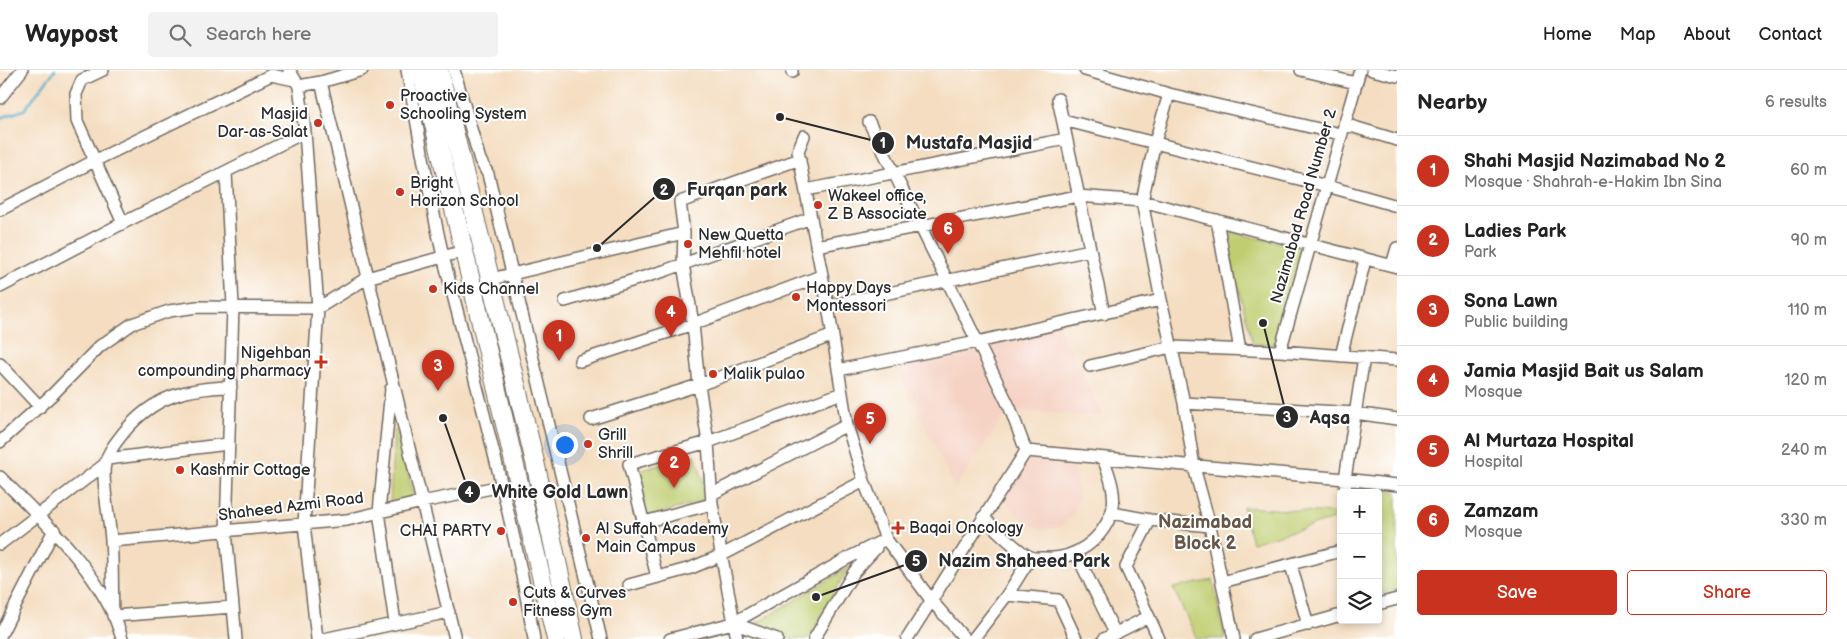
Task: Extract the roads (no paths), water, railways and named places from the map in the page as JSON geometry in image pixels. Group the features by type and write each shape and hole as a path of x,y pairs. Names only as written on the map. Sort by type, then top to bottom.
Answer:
{"highway":[{"path":"421,70 556,639"},
{"path":"439,70 491,279 574,639"},
{"path":"528,525 545,639"},
{"path":"549,525 584,639"}],"street":[{"path":"0,98 22,70"},
{"path":"104,70 82,80 76,94 77,122 123,223"},
{"path":"0,210 94,161 271,75 321,82 362,70"},
{"path":"407,70 444,257 502,486 526,590 534,639"},
{"path":"454,70 480,160 488,174 601,639"},
{"path":"1085,70 1169,94 1397,140"},
{"path":"1302,70 1356,83"},
{"name":"Nazimabad Road Number 2","path":"1280,351 1360,70"},
{"path":"1372,70 1397,76"},
{"path":"294,79 305,132 318,308 304,524 317,639"},
{"path":"321,82 455,639"},
{"path":"1169,94 1155,142 1142,201 1161,300 1184,403 1194,467 1210,526 1234,639"},
{"path":"1058,99 1104,314"},
{"path":"1063,120 1327,186 1397,206"},
{"path":"869,122 1010,408 1026,451"},
{"path":"0,286 305,132"},
{"path":"804,136 798,151 828,306 831,336 848,425 864,481 886,539 931,600 965,639"},
{"path":"806,190 1066,139"},
{"path":"736,639 712,499 708,442 699,385 693,324 683,264 684,233 680,202 800,159"},
{"path":"226,173 233,306 226,532 236,639"},
{"path":"816,246 1078,196 1142,201 1394,266 1397,248"},
{"path":"565,300 683,264 811,218"},
{"path":"1217,220 1240,350"},
{"path":"491,279 684,233"},
{"path":"828,306 1090,250"},
{"path":"0,442 40,407 100,346 132,324 169,311 197,307 318,308 367,278 464,251"},
{"path":"1341,356 1365,260"},
{"path":"580,361 693,324 821,276"},
{"path":"838,370 978,342 1161,300"},
{"path":"591,419 699,385 831,336"},
{"path":"1090,366 1171,347 1280,351 1397,360"},
{"path":"1346,489 1345,479 1364,357"},
{"path":"0,364 40,407"},
{"path":"392,381 379,512 395,623"},
{"path":"113,616 106,462 113,445 136,419 160,400 185,391 205,387 231,387"},
{"path":"657,576 629,464 708,442 842,393"},
{"path":"1184,403 1355,413 1397,419"},
{"path":"644,522 712,499 848,425"},
{"path":"0,544 106,462 228,444"},
{"path":"1026,451 1397,485"},
{"path":"907,639 1026,451"},
{"path":"983,517 1030,558 1054,559 1076,553 1098,538 1112,513 1113,484 1103,458"},
{"path":"0,477 67,545 100,591 119,628 122,639"},
{"path":"629,585 691,568 722,555 864,481"},
{"name":"Shaheed Azmi Road","path":"111,541 347,520 422,502 502,486"},
{"path":"1112,513 1150,520 1210,526"},
{"path":"1150,520 1126,567 1159,639"},
{"path":"0,636 54,530"},
{"path":"673,638 733,623 848,558 886,539"},
{"path":"814,639 854,572 886,539"},
{"path":"1222,582 1337,552"},
{"path":"1076,553 1109,636 1148,617"},
{"path":"973,639 1007,595 1030,558"},
{"path":"1291,565 1308,625"},
{"path":"1007,595 1058,600 1076,639"},
{"path":"1382,603 1397,599"},
{"path":"113,616 233,607"},
{"path":"324,639 449,612"},
{"path":"1255,639 1337,616"},
{"path":"733,623 777,639"}],"waterway":[{"path":"0,118 24,110 55,70"}],"place":[{"name":"Proactive Schooling System","path":"390,105"},
{"name":"Mustafa Masjid","path":"780,117"},
{"name":"Masjid Dar-as-Salat","path":"318,123"},
{"name":"Bright Horizon School","path":"400,192"},
{"name":"Wakeel office, Z B Associate","path":"818,205"},
{"name":"New Quetta Mehfil hotel","path":"688,244"},
{"name":"Furqan park","path":"597,248"},
{"name":"Zamzam","path":"948,254"},
{"name":"Kids Channel","path":"433,289"},
{"name":"Happy Days Montessori","path":"796,297"},
{"name":"Aqsa","path":"1263,323"},
{"name":"Jamia Masjid Bait us Salam","path":"671,337"},
{"name":"Shahi Masjid Nazimabad No 2","path":"559,361"},
{"name":"Nigehban compounding pharmacy","path":"321,362"},
{"name":"Malik pulao","path":"713,374"},
{"name":"Sona Lawn","path":"438,391"},
{"name":"White Gold Lawn","path":"443,418"},
{"name":"Grill Shrill","path":"588,444"},
{"name":"Al Murtaza Hospital","path":"870,444"},
{"name":"Kashmir Cottage","path":"180,470"},
{"name":"Ladies Park","path":"674,488"},
{"name":"Baqai Oncology","path":"898,528"},
{"name":"CHAI PARTY","path":"501,531"},
{"name":"Al Suffah Academy Main Campus","path":"586,538"},
{"name":"Nazim Shaheed Park","path":"816,597"},
{"name":"Cuts & Curves Fitness Gym","path":"513,602"}],"district":[{"name":"Nazimabad Block 2","path":"1205,532"}]}
